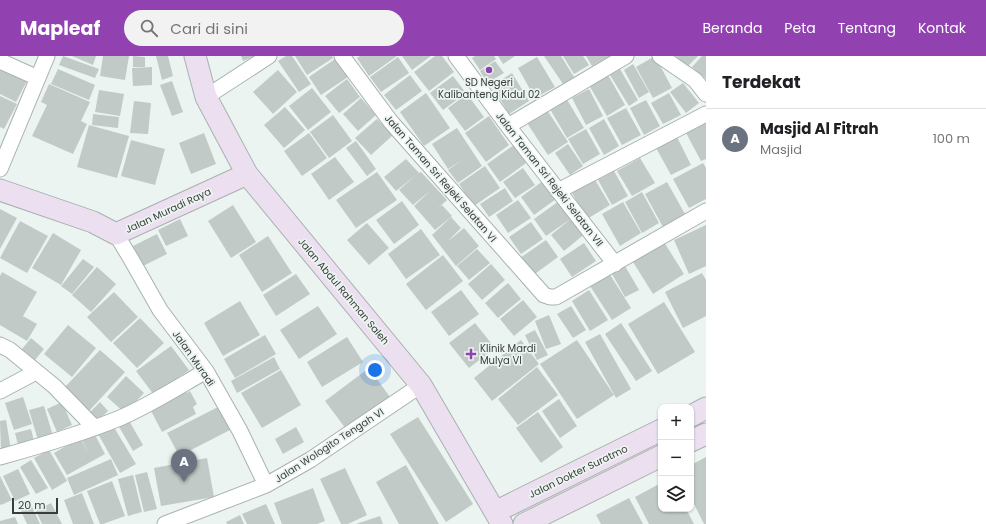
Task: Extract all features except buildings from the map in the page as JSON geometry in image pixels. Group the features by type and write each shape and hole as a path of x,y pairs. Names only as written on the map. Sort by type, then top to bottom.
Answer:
{"street":[{"path":"0,168 48,56"},
{"name":"Jalan Abdul Rahman Saleh","path":"195,56 206,97 247,174 421,385 498,518"},
{"path":"206,97 269,56"},
{"name":"Jalan Taman Sri Rejeki Selatan VI","path":"342,56 391,122 544,295 556,297 615,264"},
{"name":"Jalan Taman Sri Rejeki Selatan VII","path":"456,56 615,264"},
{"path":"508,126 626,56"},
{"path":"660,56 695,80 706,94"},
{"path":"0,62 38,78"},
{"path":"558,191 706,114"},
{"name":"Jalan Muradi Raya","path":"0,190 93,222 116,234 247,174"},
{"path":"615,264 706,211"},
{"name":"Jalan Muradi","path":"116,234 160,310 206,371 240,431 266,485"},
{"path":"0,345 10,350 54,386 95,428"},
{"path":"0,457 52,442 120,418 151,403 206,371"},
{"path":"0,391 36,372"},
{"name":"Jalan Wologito Tengah VI","path":"165,524 266,485 310,460 421,385"},
{"path":"694,414 706,408"},
{"name":"Jalan Dokter Suratmo","path":"498,518 658,432"},
{"path":"693,440 706,434"},
{"path":"524,524 658,457"}],"place":[{"name":"SD Negeri Kalibanteng Kidul 02","path":"489,70"},
{"name":"Klinik Mardi Mulya VI","path":"471,354"},
{"name":"Masjid Al Fitrah","path":"184,482"}]}
